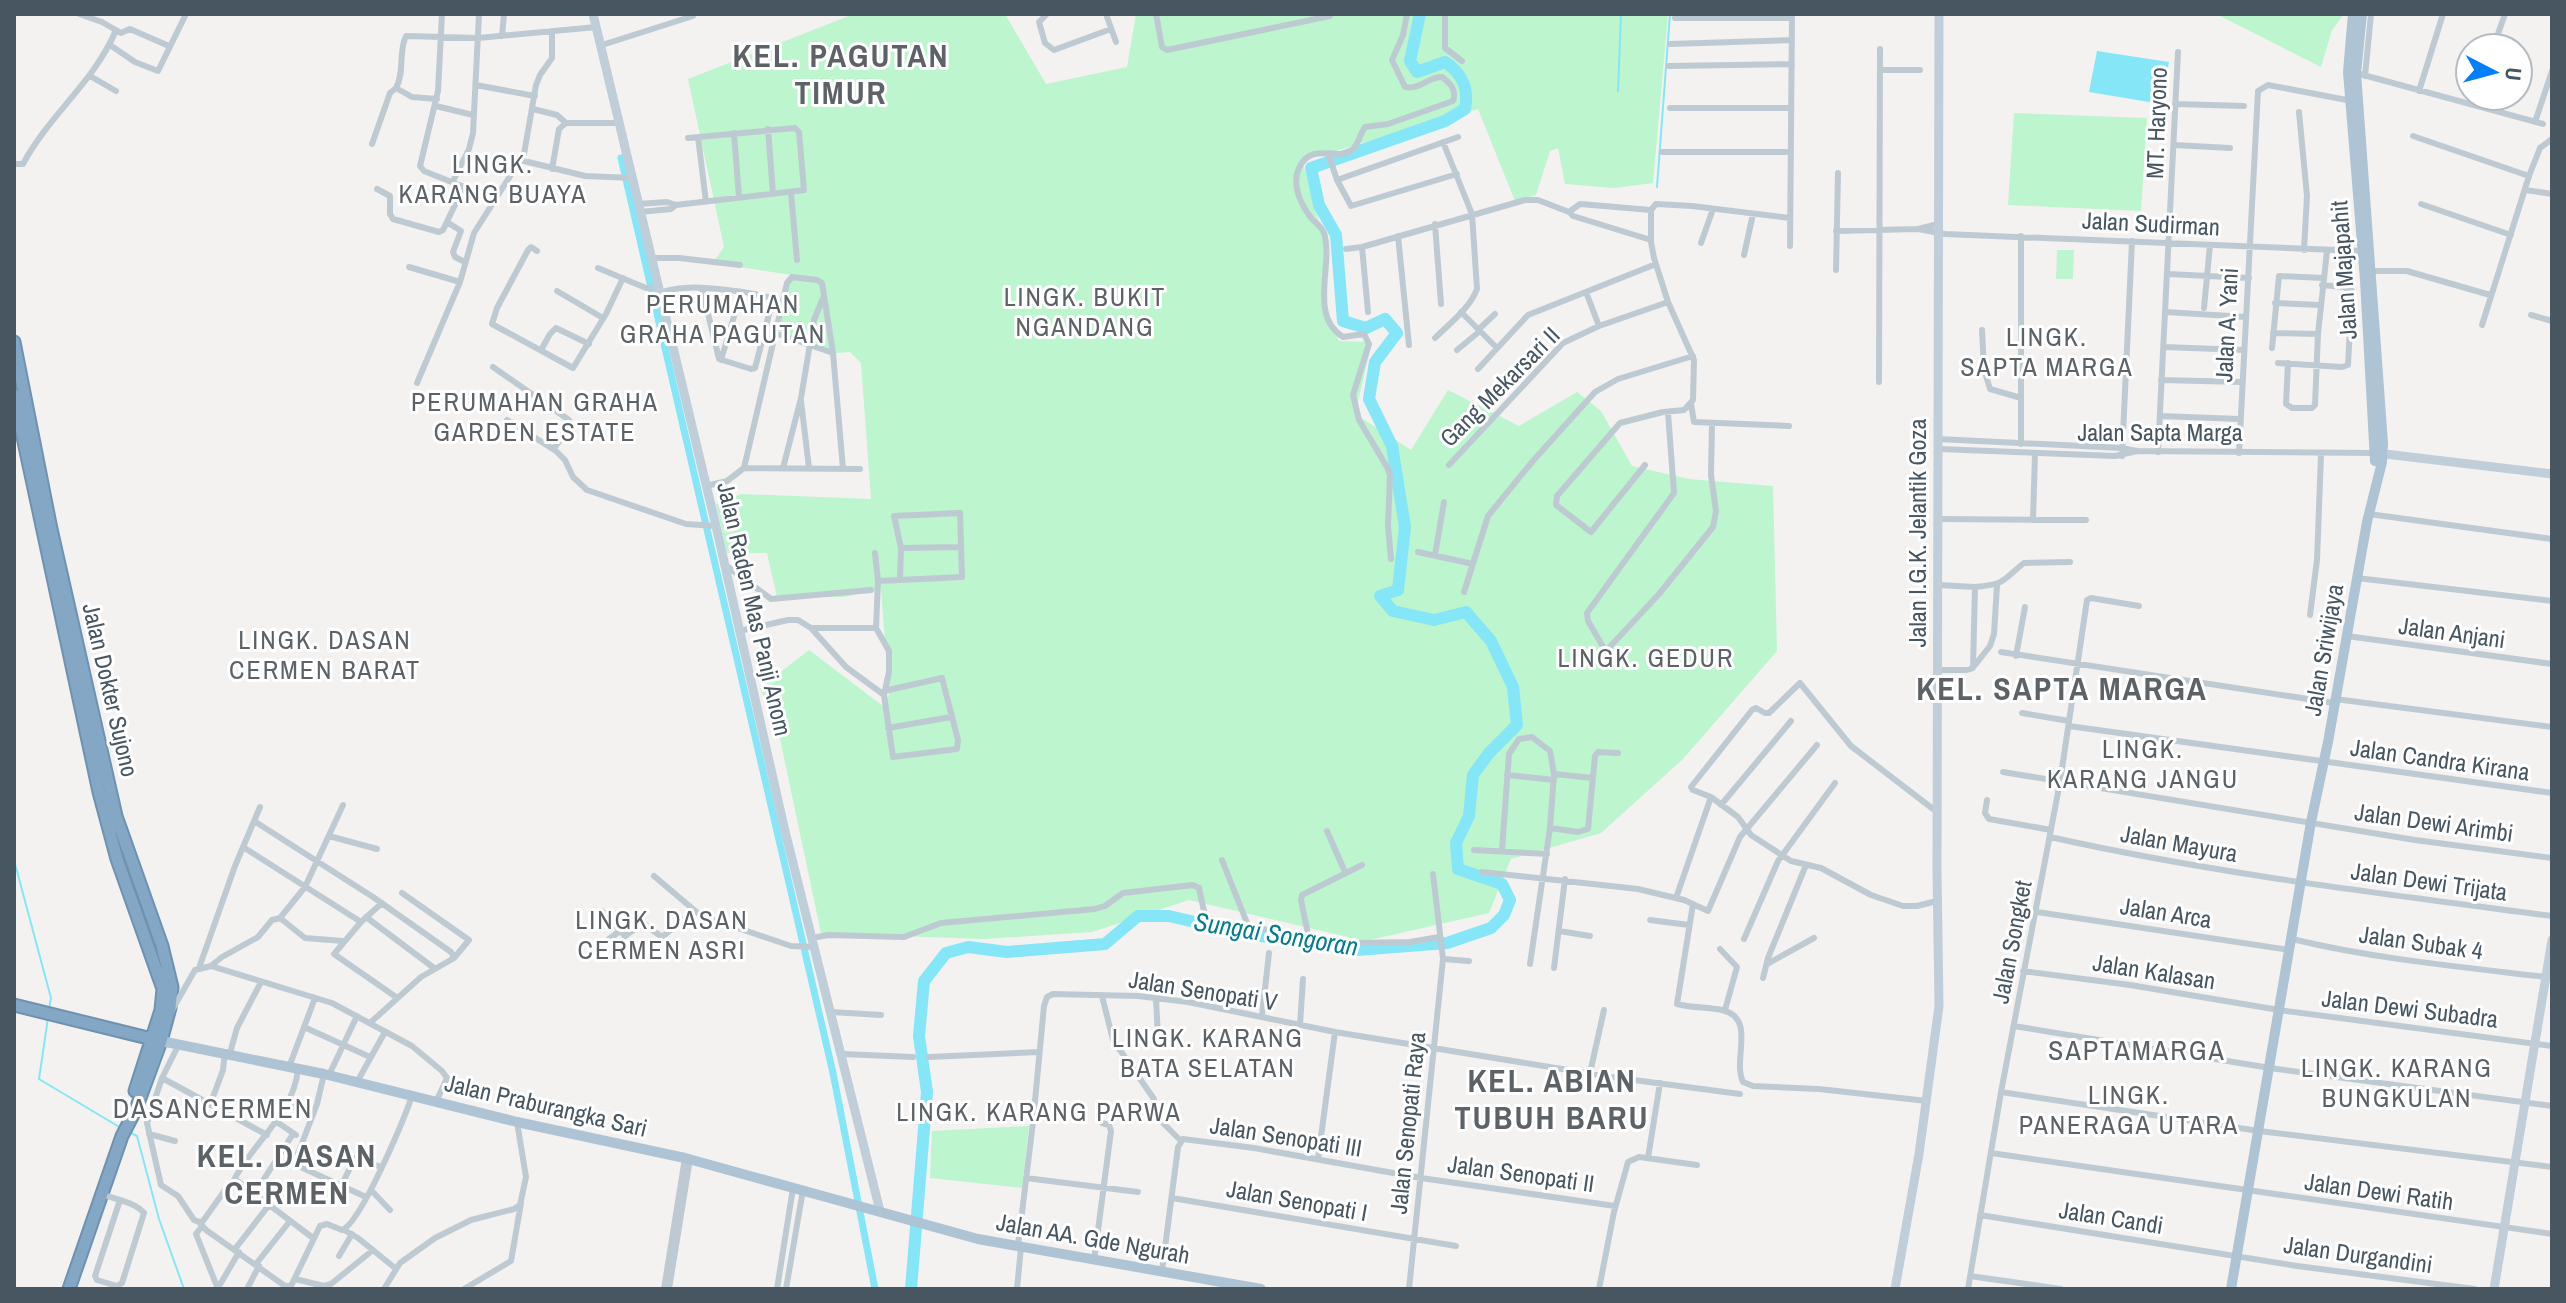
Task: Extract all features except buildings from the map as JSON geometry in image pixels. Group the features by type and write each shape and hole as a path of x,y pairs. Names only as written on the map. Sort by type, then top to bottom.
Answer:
{"highway":[{"name":"Jalan Dokter Sujono","path":"14,342 46,530 116,816 169,972 172,998 167,1020 157,1040"},
{"path":"14,395 46,530 107,822 117,859 161,977 163,1001 157,1040 136,1109 122,1136 69,1289"},
{"path":"14,1005 157,1040"}],"main road":[{"name":"Jalan Majapahit","path":"2353,14 2348,59 2361,179 2362,251 2379,453 2368,517"},
{"path":"2362,14 2361,179 2372,271 2379,453"},
{"name":"Jalan Sriwijaya","path":"2231,1289 2311,822 2368,517"},
{"name":"Jalan Praburangka Sari","path":"157,1040 227,1053 517,1122 688,1158 919,1223"},
{"name":"Jalan AA. Gde Ngurah","path":"919,1223 1094,1261 1261,1289"}],"street":[{"path":"79,14 121,33 131,29 169,46"},
{"path":"110,45 154,72 159,71 186,14"},
{"path":"442,14 436,102 420,166 424,171 494,199"},
{"path":"453,181 469,149 479,14"},
{"path":"502,36 504,14"},
{"name":"Jalan Raden Mas Panji Anom","path":"593,14 620,123 627,178 639,208 653,289 724,564 809,945 831,1012 880,1211"},
{"path":"1047,14 1039,22 1045,43 1054,50 1111,29"},
{"path":"1106,14 1116,42"},
{"path":"1156,14 1162,47 1167,50 1330,16"},
{"path":"1391,559 1388,526 1390,475 1359,420 1353,395 1354,385 1368,354 1368,339 1364,334 1343,337 1330,322 1324,307 1324,234 1304,208 1296,185 1299,169 1308,156 1348,152 1353,149 1365,127 1388,124 1453,101 1455,95 1452,87 1442,77 1432,78 1417,88 1405,87 1401,83 1392,60 1403,35 1407,14"},
{"path":"1445,14 1445,48 1462,61"},
{"name":"Jalan I.G.K. Jelantik Goza","path":"1895,1289 1927,1101 1939,1006 1939,14"},
{"path":"2371,14 2360,74 2454,100"},
{"path":"2419,91 2443,14"},
{"path":"602,45 693,16"},
{"path":"1675,18 1792,16 1790,246"},
{"path":"372,144 390,93 396,88 401,74 404,37 478,38 597,27"},
{"path":"14,164 23,164 30,148 90,76 116,30"},
{"path":"417,383 460,282 474,233 520,160 528,140 526,129 540,75 552,58 552,31"},
{"path":"1670,44 1792,40"},
{"path":"1879,382 1880,49"},
{"name":"MT. Haryono","path":"2158,452 2178,52"},
{"path":"1669,66 1792,64"},
{"path":"1880,70 1920,70"},
{"path":"2535,122 2552,71"},
{"path":"90,76 116,91"},
{"path":"476,85 535,96"},
{"name":"Jalan A. Yani","path":"2239,453 2258,91 2268,85 2352,101"},
{"path":"396,88 412,97 473,115"},
{"path":"2175,104 2244,106"},
{"path":"1670,108 1790,108"},
{"path":"533,109 557,115 566,123"},
{"path":"2299,112 2307,196 2304,250"},
{"path":"2499,112 2543,124"},
{"path":"552,169 559,129 566,123 620,123"},
{"path":"639,208 667,202 676,205 802,192 805,189 799,132 795,128 688,138"},
{"path":"768,129 773,194"},
{"path":"734,133 739,197"},
{"path":"2413,136 2529,176"},
{"path":"698,137 706,202"},
{"path":"1337,180 1458,137"},
{"path":"2482,325 2529,176 2540,148 2552,139"},
{"path":"1435,338 1476,295 1477,289 1472,214 1443,142"},
{"path":"2174,145 2230,148"},
{"path":"1662,152 1791,152"},
{"path":"1329,154 1337,180 1351,206 1457,174"},
{"path":"520,160 585,176 627,178"},
{"path":"1836,270 1838,173"},
{"path":"377,189 390,196 393,219 439,232 464,186"},
{"path":"2526,190 2552,194"},
{"path":"791,193 797,260"},
{"path":"1346,249 1530,200 1651,241"},
{"path":"1569,212 1580,204 1651,210 1659,204 1790,218"},
{"path":"2421,204 2511,235"},
{"path":"1701,243 1713,209"},
{"path":"1651,210 1651,241 1656,264 1668,302 1693,356 1694,422 1789,426"},
{"path":"1744,255 1753,214"},
{"path":"447,222 461,231 453,255 465,262"},
{"path":"1435,224 1441,304"},
{"name":"Jalan Sudirman","path":"1836,231 1938,229 2170,244 2362,251"},
{"path":"1398,236 1409,345"},
{"path":"2021,236 2021,444"},
{"path":"1938,444 1980,442 2122,452 2132,241"},
{"path":"2204,308 2210,245"},
{"path":"537,251 531,247 528,250 497,308 493,326 575,368 623,278"},
{"path":"1362,247 1368,312"},
{"path":"2288,363 2286,404 2309,409 2315,405 2320,305 2327,251"},
{"path":"650,258 740,265"},
{"path":"1478,369 1521,319 1656,264"},
{"path":"409,267 460,282"},
{"path":"598,268 653,289 687,287 770,297 774,301 756,366 751,369 721,360"},
{"path":"2372,271 2407,271 2490,295"},
{"path":"2168,274 2249,278"},
{"path":"2272,348 2279,276 2322,282 2352,291 2349,361 2346,366 2278,363"},
{"path":"744,468 790,278 820,281 833,353 843,469"},
{"path":"702,289 721,360"},
{"path":"557,291 603,318"},
{"path":"1586,292 1599,326"},
{"path":"721,360 741,293"},
{"path":"783,468 801,398 814,320 823,298"},
{"name":"Gang Mekarsari II","path":"1449,465 1563,343 1599,326 1668,302"},
{"path":"2275,303 2320,305"},
{"path":"1461,312 1497,348"},
{"path":"2166,312 2246,317"},
{"path":"1457,350 1495,314"},
{"path":"2531,315 2552,321"},
{"path":"541,350 556,328 589,344"},
{"path":"1982,330 1984,369 1990,389 2021,398"},
{"path":"775,333 833,353"},
{"path":"2273,333 2318,334"},
{"path":"2164,347 2244,350"},
{"path":"1464,592 1488,516 1595,392 1618,379 1693,356"},
{"path":"493,367 569,420 570,428 553,449"},
{"path":"2161,380 2242,382"},
{"path":"801,398 809,468"},
{"path":"1645,465 1592,531 1587,531 1555,503 1557,496 1614,428 1625,421 1684,410 1692,401"},
{"path":"1668,413 1674,493 1587,613 1587,620 1608,654 1713,527 1716,511 1711,475 1712,423"},
{"path":"2160,416 2240,419"},
{"path":"507,420 553,449 564,459 573,477 587,490 695,525 712,526"},
{"path":"1979,450 1980,442"},
{"name":"Jalan Sapta Marga","path":"1938,444 2035,453 2379,453"},
{"path":"2033,520 2035,453"},
{"path":"2379,453 2552,474"},
{"path":"2310,615 2317,560 2321,455"},
{"path":"705,487 727,481 744,468 860,469"},
{"path":"1435,555 1444,502"},
{"path":"878,581 900,580 962,577 962,515 958,512 894,516 901,548 900,580"},
{"path":"2368,517 2552,539"},
{"path":"1937,519 2086,520"},
{"path":"901,548 961,547"},
{"path":"1418,552 1473,564"},
{"path":"739,631 793,619 811,628 847,668 884,693 941,678 959,744 957,749 893,758 884,693 889,672 889,651 876,628 878,581 875,553"},
{"path":"1938,585 1997,585 2006,581 2024,563 2070,562"},
{"path":"724,564 771,599 871,590"},
{"path":"2357,578 2552,601"},
{"path":"1938,670 1973,668 1990,646 1994,634 1997,585"},
{"path":"1973,668 1975,587"},
{"name":"Jalan Songket","path":"1968,1289 2001,1092 2060,782 2087,600 2091,598 2139,606"},
{"path":"2016,656 2025,607"},
{"path":"811,628 876,628"},
{"name":"Jalan Anjani","path":"2347,636 2552,664"},
{"path":"2001,652 2335,701 2552,727"},
{"path":"1937,812 1851,746 1802,684 1796,684 1769,713 1756,708 1752,710 1692,789 1711,797 1738,817 1747,832 1783,856 1821,868 1871,895 1903,906 1937,901"},
{"name":"Jalan Candra Kirana","path":"2022,713 2069,724 2552,793"},
{"path":"888,728 951,717"},
{"path":"1721,805 1791,721"},
{"path":"1502,850 1509,754 1512,747 1525,737 1532,737 1550,751 1554,777 1547,854 1530,964"},
{"path":"1482,872 1638,889 1676,898 1708,911 1740,837 1817,745"},
{"path":"1550,828 1578,832 1588,829 1596,753 1618,753"},
{"name":"Jalan Dewi Arimbi","path":"2003,772 2415,840 2552,858"},
{"path":"1507,775 1593,778"},
{"path":"1744,939 1776,865 1835,783"},
{"path":"1676,898 1711,797"},
{"name":"Jalan Mayura","path":"1987,800 1985,813 1989,819 2149,859 2302,883"},
{"path":"211,966 255,940 272,920 280,918 305,887 343,805"},
{"path":"167,1020 199,968 260,807"},
{"path":"254,821 382,903 451,952 454,958"},
{"path":"1327,831 1345,872"},
{"path":"329,836 377,849"},
{"path":"243,847 364,920 434,968"},
{"path":"1474,850 1547,854"},
{"path":"1222,860 1249,928"},
{"path":"1308,934 1302,895 1362,865"},
{"path":"1763,978 1806,865"},
{"name":"Jalan Senopati Raya","path":"1409,1289 1442,956 1433,874"},
{"path":"654,876 694,911 743,930 809,945 828,935 904,937 941,923 1095,909 1123,893 1193,885 1199,888 1208,919 1249,928 1370,944 1439,938"},
{"path":"1554,968 1565,879"},
{"name":"Jalan Dewi Trijata","path":"2302,883 2552,916"},
{"path":"370,1023 396,997 434,968 454,958 469,939 402,893"},
{"path":"382,903 334,954 396,997"},
{"path":"1693,904 1677,1003 1725,1010 1737,1018 1741,1025 1740,1075 1747,1085 1848,1091 1927,1101"},
{"name":"Jalan Arca","path":"2038,909 2291,944"},
{"path":"602,911 626,936 643,923 662,937 694,911"},
{"path":"280,918 305,938 343,941"},
{"path":"1650,920 1689,925"},
{"path":"597,948 620,931"},
{"path":"1559,931 1590,936"},
{"path":"1767,964 1814,938"},
{"path":"2494,1289 2552,940"},
{"name":"Jalan Subak 4","path":"2291,944 2547,980"},
{"path":"1720,949 1737,967 1725,1010"},
{"path":"1262,1015 1269,953"},
{"path":"1442,956 1469,961"},
{"path":"199,968 211,966 332,1003 412,1046 446,1075 436,1102"},
{"name":"Jalan Kalasan","path":"2023,971 2279,1010"},
{"path":"1300,1025 1303,979"},
{"path":"210,1105 241,1019 261,982"},
{"name":"Jalan Senopati V","path":"1039,1052 1045,1001 1051,995 1061,993 1197,1003 1335,1032 1740,1094"},
{"path":"1102,996 1113,1040 1154,1099 1159,1119 1180,1140"},
{"path":"218,1288 196,1230 277,1122 295,1084 294,1068 315,998"},
{"path":"1156,999 1157,1032 1160,1040 1168,1044"},
{"path":"1590,1073 1604,1010"},
{"name":"Jalan Dewi Subadra","path":"2279,1010 2552,1046"},
{"path":"831,1012 881,1015"},
{"path":"357,1016 326,1075 294,1165 341,1186 368,1194 390,1210"},
{"path":"2014,1026 2270,1068 2552,1106"},
{"path":"304,1027 370,1057"},
{"path":"357,1082 385,1032"},
{"path":"1318,1159 1335,1032"},
{"path":"179,1044 148,1117 147,1128 161,1185 178,1196 194,1220 285,1286 331,1284 373,1250"},
{"path":"929,1057 1039,1052 1017,1289"},
{"path":"842,1054 913,1057"},
{"path":"162,1078 267,1135"},
{"path":"1648,1158 1660,1083"},
{"path":"2001,1092 2259,1131 2552,1167"},
{"path":"344,1230 351,1225 368,1194 412,1096"},
{"path":"286,1103 313,1115"},
{"path":"277,1122 303,1139"},
{"path":"464,1289 511,1261 526,1177 517,1122"},
{"path":"1094,1261 1111,1131 1109,1125 1102,1123"},
{"path":"149,1134 175,1141"},
{"path":"255,1193 293,1134"},
{"name":"Jalan Senopati III","path":"1162,1271 1180,1140 1318,1159 1421,1178"},
{"name":"Jalan Dewi Ratih","path":"1991,1153 2552,1234"},
{"path":"1599,1289 1626,1163 1636,1157 1697,1165"},
{"path":"341,1186 355,1158 381,1167"},
{"path":"666,1289 688,1158"},
{"path":"1026,1178 1138,1192"},
{"name":"Jalan Senopati II","path":"1421,1178 1615,1206"},
{"path":"234,1180 313,1238"},
{"path":"798,1189 786,1288 777,1288 798,1189"},
{"path":"101,1194 120,1200 142,1209 144,1216 122,1283 117,1286 96,1280 95,1276 120,1200"},
{"name":"Jalan Senopati I","path":"1172,1198 1456,1246"},
{"path":"384,1289 395,1268 427,1244 471,1220 515,1209 521,1203"},
{"path":"218,1288 237,1251 269,1205"},
{"name":"Jalan Candi","path":"1980,1215 2237,1256"},
{"path":"247,1289 258,1265 290,1221"},
{"path":"291,1285 313,1238 323,1225 352,1234 395,1268"},
{"path":"339,1256 352,1234"},
{"name":"Jalan Durgandini","path":"2237,1256 2475,1289"},
{"path":"1970,1276 2060,1289"}],"green space":[{"path":"854,14 1005,14 1046,84 1127,67 1136,14 1668,14 1653,183 1614,188 1565,184 1558,148 1550,151 1536,195 1515,201 1478,109 1302,161 1324,239 1326,312 1339,341 1372,342 1355,414 1411,450 1448,390 1519,426 1577,392 1601,411 1632,466 1689,479 1773,486 1777,651 1683,759 1601,833 1511,859 1489,913 1365,941 1189,900 1092,932 983,939 821,933 779,734 760,688 809,650 883,706 889,695 881,589 845,597 777,597 767,553 727,553 716,504 741,494 871,499 861,363 850,352 836,353 777,330 792,275 713,263 724,247 688,79"},
{"path":"2216,14 2344,14 2332,30 2321,67"},
{"path":"2014,113 2147,118 2141,211 2008,205"},
{"path":"2057,250 2074,250 2073,279 2056,279"},
{"path":"1029,1126 1022,1188 930,1178 932,1131"}],"water":[{"path":"2097,51 2169,62 2161,104 2089,92"}],"waterway":[{"name":"Sungai Songoran","path":"911,1289 927,1092 919,1036 924,981 946,953 968,947 1007,952 1105,944 1138,916 1169,916 1246,934 1357,950 1447,943 1491,928 1504,915 1510,900 1502,884 1458,869 1456,843 1469,816 1473,775 1489,753 1517,725 1513,687 1491,641 1466,612 1434,620 1393,611 1380,596 1398,590 1405,527 1392,446 1369,399 1375,362 1397,333 1385,319 1366,328 1343,321 1336,235 1319,205 1311,168 1445,121 1465,109 1463,82 1451,67 1445,62 1417,72 1410,61 1420,14"},
{"path":"1618,91 1621,14"},
{"path":"1657,187 1670,14"},
{"path":"621,158 833,1073 875,1289"},
{"path":"14,860 51,998 49,1008"},
{"path":"48,1018 39,1079 121,1128"},
{"path":"131,1133 137,1136 159,1219 184,1289"}],"district":[{"name":"KEL. PAGUTAN TIMUR","path":"841,74"},
{"name":"LINGK. KARANG BUAYA","path":"493,179"},
{"name":"LINGK. BUKIT NGANDANG","path":"1085,312"},
{"name":"PERUMAHAN GRAHA PAGUTAN","path":"723,319"},
{"name":"LINGK. SAPTA MARGA","path":"2047,352"},
{"name":"PERUMAHAN GRAHA GARDEN ESTATE","path":"535,417"},
{"name":"LINGK. DASAN CERMEN BARAT","path":"325,655"},
{"name":"LINGK. GEDUR","path":"1646,658"},
{"name":"KEL. SAPTA MARGA","path":"2062,689"},
{"name":"LINGK. KARANG JANGU","path":"2143,764"},
{"name":"LINGK. DASAN CERMEN ASRI","path":"662,935"},
{"name":"SAPTAMARGA","path":"2137,1050"},
{"name":"LINGK. KARANG BATA SELATAN","path":"1208,1053"},
{"name":"LINGK. KARANG BUNGKULAN","path":"2397,1083"},
{"name":"KEL. ABIAN TUBUH BARU","path":"1552,1100"},
{"name":"DASANCERMEN","path":"213,1108"},
{"name":"LINGK. PANERAGA UTARA","path":"2129,1110"},
{"name":"LINGK. KARANG PARWA","path":"1039,1112"},
{"name":"KEL. DASAN CERMEN","path":"287,1174"}]}
